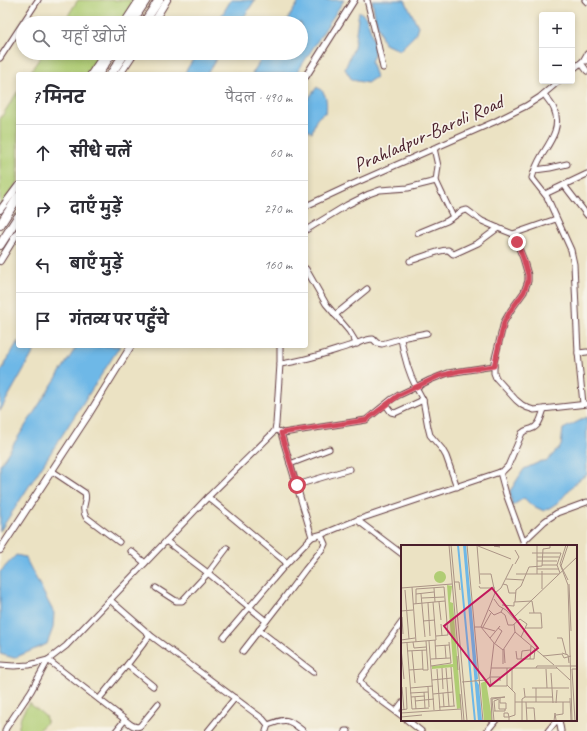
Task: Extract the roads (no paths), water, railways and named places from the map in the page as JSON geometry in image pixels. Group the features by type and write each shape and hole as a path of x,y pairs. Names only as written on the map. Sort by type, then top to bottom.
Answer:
{"highway":[{"path":"136,16 146,0"},
{"path":"149,16 159,0"},
{"path":"99,72 107,60"},
{"path":"112,72 120,60"},
{"path":"0,225 16,200"},
{"path":"0,245 16,221"}],"street":[{"path":"129,16 139,0"},
{"path":"157,16 167,0"},
{"path":"308,73 354,0"},
{"path":"367,0 383,68"},
{"path":"27,16 36,1"},
{"path":"0,58 16,33"},
{"path":"575,68 583,61 587,54"},
{"path":"92,72 100,60"},
{"path":"121,72 129,60"},
{"path":"583,61 587,71"},
{"name":"Prahladpur-Baroli Road","path":"308,205 494,122 526,106 556,84"},
{"path":"513,234 523,258 528,275 528,281 524,292 504,322 494,366 496,378 516,400 534,410 585,404 578,353 574,264 571,250 545,194 532,179 540,159 556,131 556,116 554,109 544,94"},
{"path":"434,148 438,166 436,181 453,217"},
{"path":"535,170 567,164"},
{"path":"545,194 587,174"},
{"path":"308,229 369,194 380,190 408,188 436,181"},
{"path":"564,185 587,215"},
{"path":"0,210 16,189"},
{"path":"418,233 440,224 466,210 482,221 513,234 556,219"},
{"path":"410,261 446,250 454,254 478,243 498,228"},
{"path":"0,261 16,235"},
{"path":"308,272 322,298 349,331 357,344"},
{"path":"335,315 367,289"},
{"path":"280,364 294,362 371,339 382,344 427,333"},
{"path":"401,339 406,366 422,400 430,435 446,456 457,487"},
{"path":"0,550 130,348"},
{"path":"0,665 29,665 48,660 66,646 208,497 275,430 280,348"},
{"path":"578,353 587,352"},
{"path":"275,430 281,433 366,420 399,395 434,378 448,373 494,366"},
{"path":"386,405 394,414 422,400"},
{"path":"224,637 287,563 312,537 357,520 503,471 508,466 522,433 537,426 544,409"},
{"path":"281,433 312,537"},
{"path":"290,464 329,450"},
{"path":"297,485 350,469"},
{"path":"52,471 85,493 86,496 83,509 86,517 119,542"},
{"path":"500,472 506,494 525,544 545,521 556,513 587,502"},
{"path":"208,497 287,563"},
{"path":"357,520 401,553"},
{"path":"243,651 323,548 324,544 320,535"},
{"path":"166,541 208,573 266,621"},
{"path":"156,588 176,601 182,601 208,573 227,548"},
{"path":"131,551 145,563"},
{"path":"110,600 150,635 263,719 267,728 283,720 291,722 302,731"},
{"path":"401,623 360,681 364,688 401,715"},
{"path":"259,630 313,672"},
{"path":"99,699 150,635"},
{"path":"48,660 135,728 140,726 158,704"},
{"path":"5,731 31,691 48,660"},
{"path":"127,665 153,686"},
{"path":"208,731 235,698"},
{"path":"396,711 401,704"},
{"path":"116,731 123,724 124,719"},
{"path":"408,721 421,731"},
{"path":"487,731 495,721"},
{"path":"548,731 557,721"},
{"path":"558,721 561,731"}],"water":[{"path":"231,0 255,0 245,16 221,16"},
{"path":"300,0 344,0 308,56 308,16 290,16"},
{"path":"372,0 405,0 418,26 415,35 400,50 384,44 375,17"},
{"path":"359,11 366,17 374,46 374,54 371,62 376,77 367,83 352,80 345,69 354,47"},
{"path":"193,60 216,60 208,72 185,72"},
{"path":"261,60 305,60 297,72 253,72"},
{"path":"317,87 323,91 326,102 326,112 316,121 312,133 308,130 308,99"},
{"path":"16,345 16,348 36,348 0,411 0,373"},
{"path":"76,348 119,348 0,531 0,465"},
{"path":"587,417 587,475 578,480 557,503 544,511 531,505 524,498 512,506 510,491 524,469 542,461 546,462 561,446 563,429"},
{"path":"16,555 25,557 54,613 53,628 47,644 14,658 0,654 0,572"}]}
